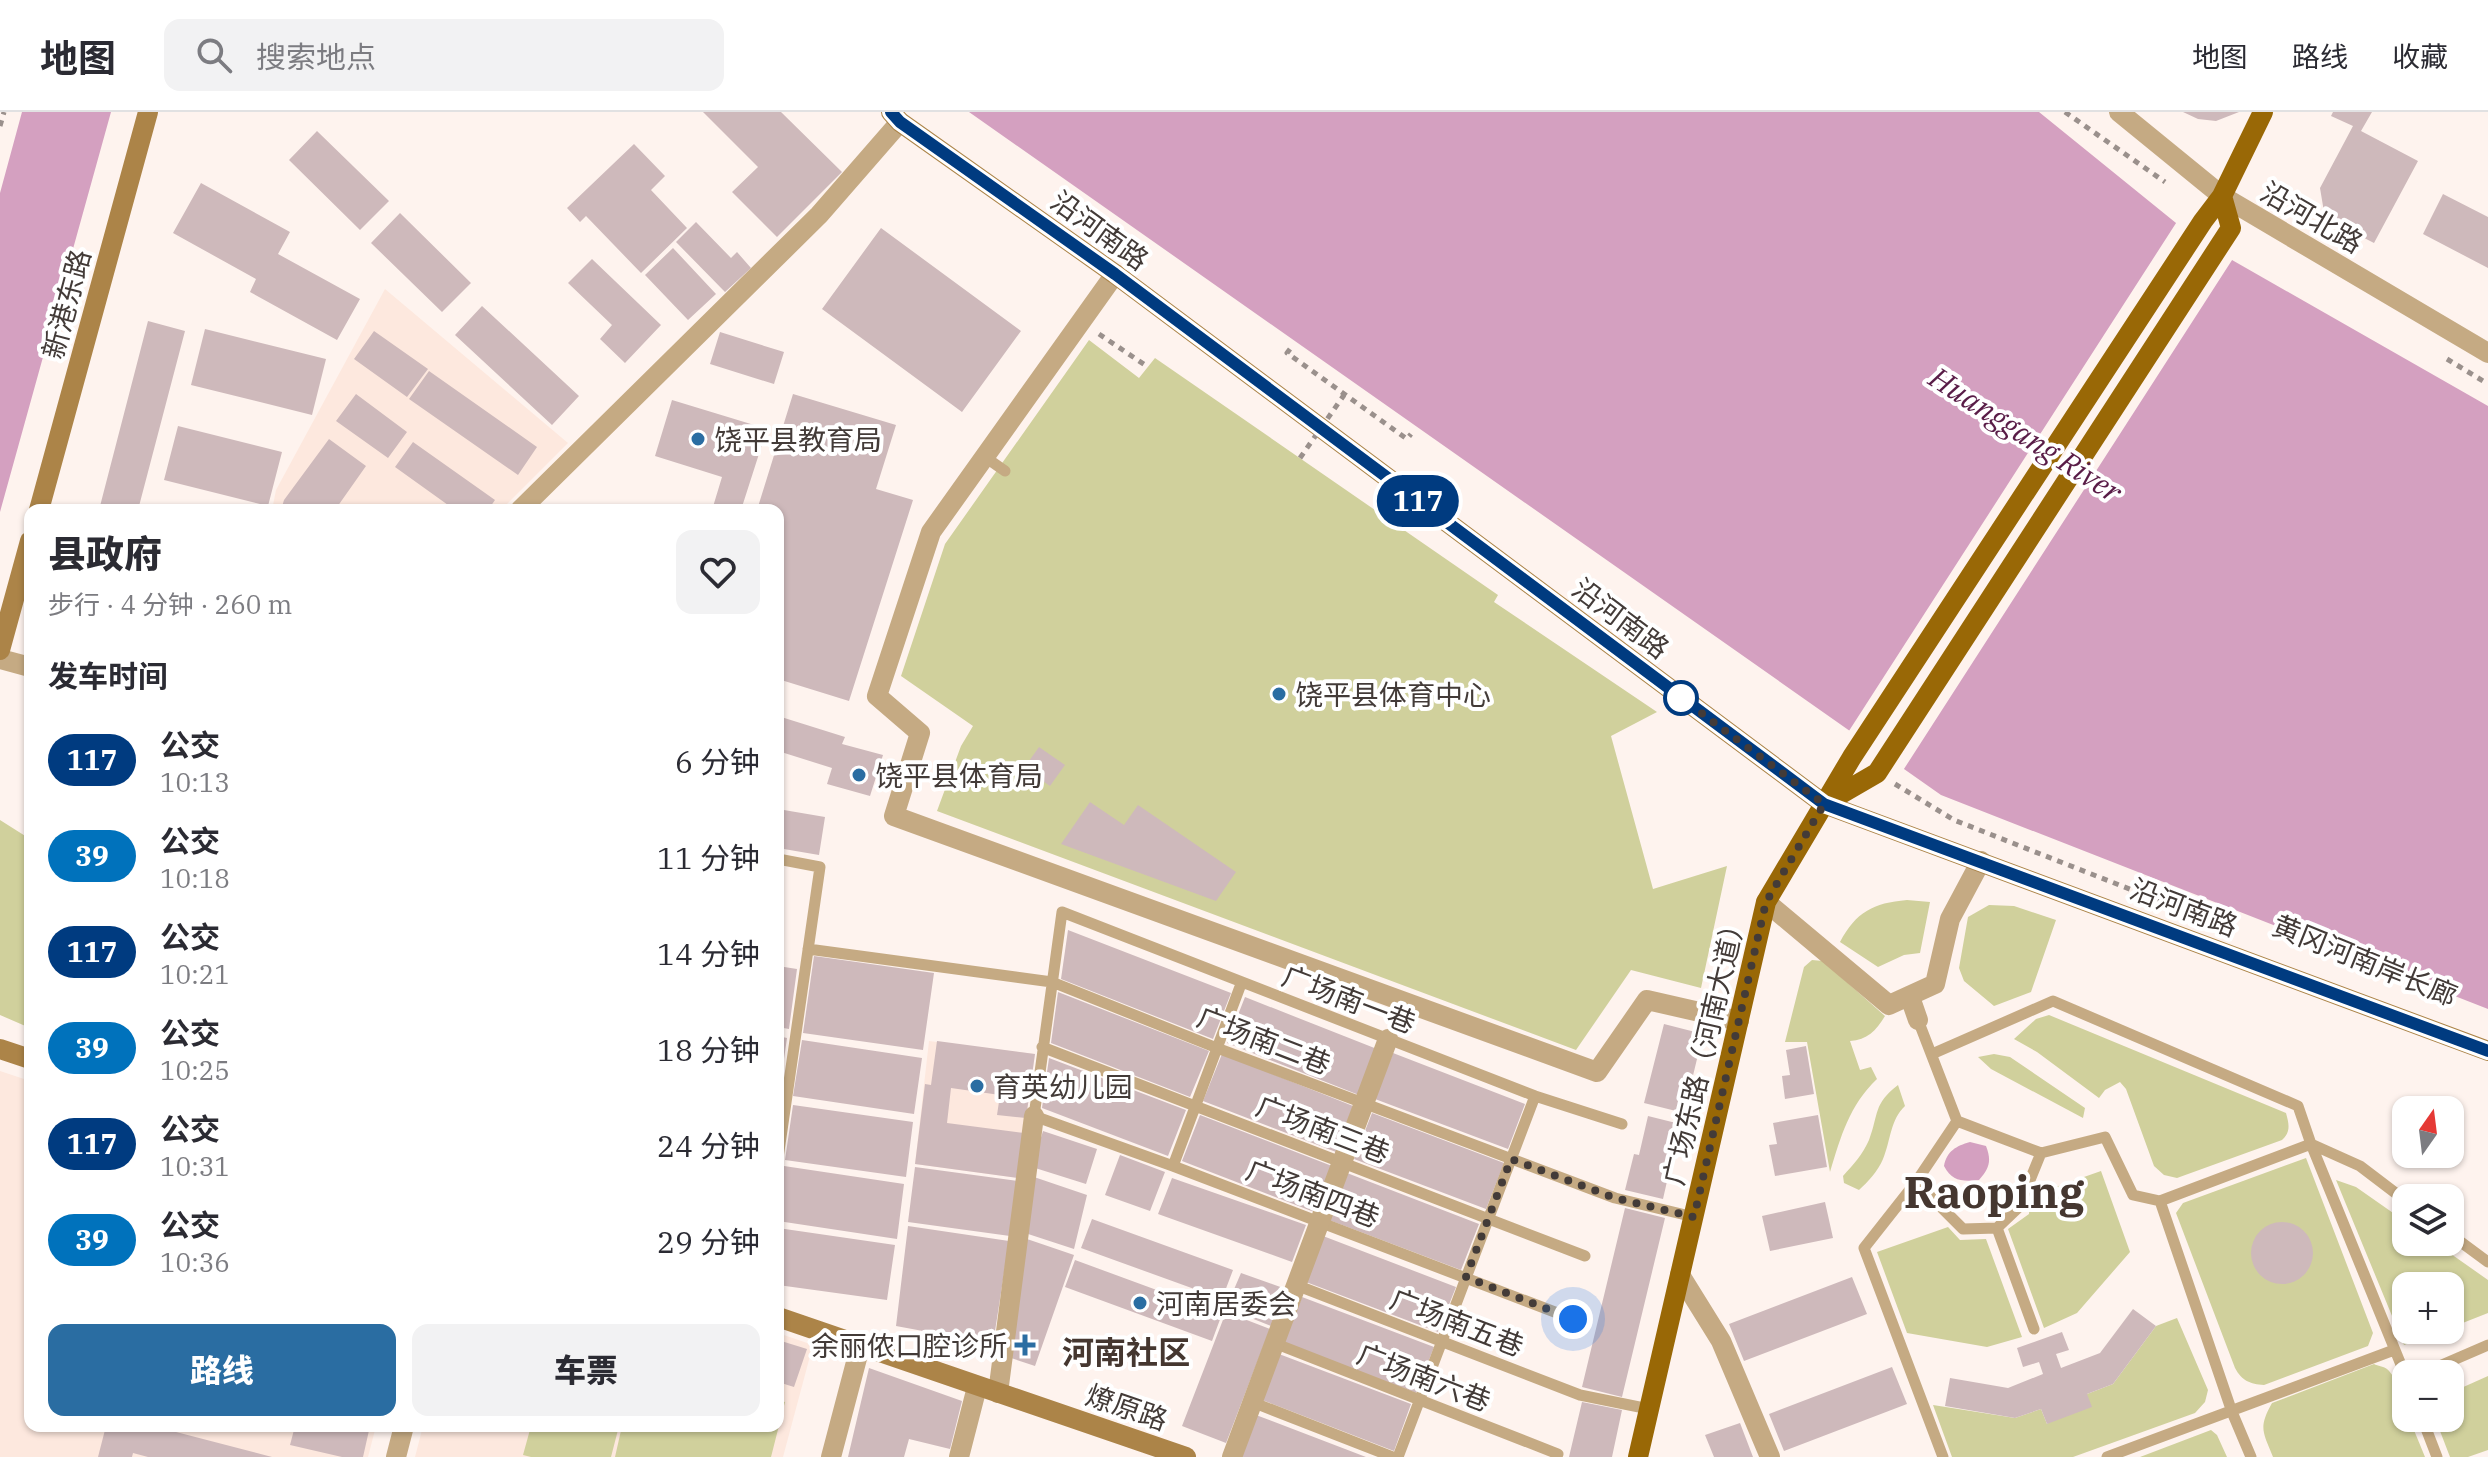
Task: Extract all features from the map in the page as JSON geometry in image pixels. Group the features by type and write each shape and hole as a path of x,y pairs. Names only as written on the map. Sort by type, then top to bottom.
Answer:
{"main road":[{"name":"新港东路","path":"41,504 148,112"},
{"name":"广场东路（河南大道）","path":"1638,1457 1766,902 1852,757 2222,196 2263,112"},
{"name":"沿河南路","path":"896,117 1115,274 1824,804 2488,1051"},
{"path":"1824,804 1877,773 2231,228 2222,196"},
{"path":"0,650 24,563"},
{"path":"0,1049 24,1057"},
{"name":"燎原路","path":"784,1319 1186,1457"}],"street":[{"name":"沿河北路","path":"2119,112 2222,196 2488,353"},
{"path":"526,504 819,215 896,117"},
{"path":"1115,274 931,532 877,696 920,733 894,816 1597,1072 1647,1000 1739,1021"},
{"path":"0,659 24,665"},
{"path":"1766,902 1889,1005 1935,984 1950,919 1981,861"},
{"path":"1910,997 1918,1020"},
{"path":"1232,1457 1388,1039"},
{"path":"998,1393 1034,1116"},
{"path":"1680,1275 1721,1341 1770,1457"},
{"path":"831,1457 860,1347"},
{"path":"959,1457 977,1387"},
{"path":"396,1457 402,1432"}],"lane":[{"path":"985,457 1005,471"},
{"path":"784,860 820,867 784,1116"},
{"name":"广场南一巷","path":"1052,982 1062,912 1535,1096 1622,1124"},
{"name":"广场南二巷","path":"808,949 1052,982 1217,1048 1615,1198 1694,1217"},
{"path":"1034,1116 1052,982"},
{"path":"1173,1166 1241,984"},
{"path":"1932,1054 2053,1001 2298,1106 2398,1360"},
{"path":"1918,1020 1957,1121 2041,1153 2105,1137 2133,1195 2160,1201 2311,1144 2360,1166 2392,1190"},
{"name":"广场南三巷","path":"1042,1047 1585,1256"},
{"path":"1252,1402 1395,1457 1535,1096"},
{"name":"广场南四巷","path":"1034,1116 1573,1319"},
{"path":"1943,1457 1864,1248 1916,1182 1957,1121"},
{"path":"1916,1182 1963,1229 1997,1228 2019,1207 2041,1153"},
{"path":"2160,1201 2232,1412 2251,1457"},
{"path":"1997,1228 2034,1329"},
{"path":"2464,1244 2488,1262"},
{"name":"广场南五巷","path":"1296,1285 1580,1395 1649,1409"},
{"name":"广场南六巷","path":"1274,1343 1558,1454"},
{"path":"2453,1360 2488,1345"},
{"path":"2107,1457 2394,1350"},
{"path":"2427,1432 2437,1457"}],"path":[{"path":"0,126 4,112"},
{"path":"2065,112 2169,185"},
{"path":"1081,322 1148,367"},
{"path":"1290,349 1287,353 1344,395 1407,439 1411,434"},
{"path":"1300,458 1344,395"},
{"path":"1877,773 1954,820 2207,919"}],"shaded area":[{"path":"385,289 568,443 507,504 273,504 276,490"},
{"name":"育英幼儿园","path":"929,1041 1035,1054 1018,1178 915,1164"},
{"path":"0,1071 24,1079 24,1432 374,1432 368,1457 0,1457"},
{"path":"784,1335 813,1345 783,1457 415,1457 421,1432 784,1432"}],"green space":[{"name":"饶平县体育中心","path":"1089,340 1139,378 1155,358 1498,595 1494,602 1657,712 1611,736 1653,889 1727,866 1701,988 1631,970 1576,1050 937,811 961,746 973,726 901,676 945,544"},
{"path":"0,820 24,835 24,1025 0,1015"},
{"path":"1907,900 1930,902 1920,953 1904,955 1878,967 1840,942 1859,916 1884,904"},
{"path":"1989,905 2014,906 2056,920 2031,992 1994,1006 1964,981 1959,968 1968,917"},
{"path":"1812,960 1823,961 1885,1016 1870,1034 1850,1041 1860,1070 1871,1067 1877,1079 1853,1111 1830,1172 1807,1042 1785,1042 1804,967"},
{"path":"2049,1015 2286,1113 2287,1134 2282,1140 2177,1178 2164,1175 2154,1166 2126,1089 2120,1082 2105,1090 2099,1098 2037,1052 2014,1039 2036,1019"},
{"path":"1994,1054 2010,1057 2085,1108 2083,1118 1991,1069 1978,1057"},
{"path":"1898,1085 1905,1106 1894,1124 1881,1163 1859,1190 1844,1183 1843,1176 1867,1145 1880,1104"},
{"path":"2306,1158 2373,1333 2368,1346 2264,1385 2255,1384 2244,1379 2235,1368 2176,1213 2183,1203"},
{"path":"2101,1171 2130,1252 2077,1313 2044,1328 2008,1229 2029,1214 2030,1196"},
{"path":"2336,1180 2356,1187 2392,1212 2392,1256 2454,1256 2488,1280 2488,1313 2464,1322 2464,1272 2392,1272 2392,1316"},
{"path":"1948,1227 1960,1240 1986,1239 2022,1337 1987,1347 1907,1333 1877,1252"},
{"path":"2177,1318 2208,1390 2205,1402 2195,1413 2073,1457 1952,1457 1933,1405 2015,1418 2041,1409 2047,1424 2087,1394 2113,1384 2156,1326"},
{"path":"2374,1364 2387,1369 2392,1375 2392,1432 2415,1432 2425,1457 2273,1457 2264,1430 2265,1418 2272,1403"},
{"path":"2488,1376 2488,1450 2468,1457 2450,1457 2440,1432 2464,1432 2464,1387"},
{"path":"2211,1430 2217,1435 2227,1457 2140,1457"},
{"path":"529,1432 617,1432 611,1457 523,1455"},
{"path":"621,1432 777,1432 771,1457 615,1457"}],"water":[{"path":"22,112 111,112 0,512 0,193"},
{"name":"Huanggang River","path":"969,112 2039,112 2197,240 2488,406 2488,1009 1941,795"},
{"path":"1970,1142 1986,1146 1989,1156 1985,1172 1979,1180 1967,1181 1950,1175 1944,1166 1953,1150"}],"pier":[{"path":"2178,220 2199,237 2234,257 1902,772 1847,734"}],"building":[{"path":"703,112 781,112 842,172 777,237 732,192 758,167"},
{"path":"2183,112 2239,112 2216,121 2198,119"},
{"path":"2333,112 2372,112 2361,131 2418,161 2374,243 2325,218 2320,188 2353,126 2331,116"},
{"path":"317,131 389,201 360,230 289,160"},
{"path":"634,144 665,176 651,190 687,228 641,273 586,216 580,222 567,208"},
{"path":"201,183 290,232 278,254 360,299 337,340 250,292 256,279 173,233"},
{"path":"2443,194 2488,217 2488,268 2423,234"},
{"path":"400,213 471,283 442,312 371,243"},
{"path":"696,222 731,258 737,252 751,268 725,292 676,242"},
{"path":"881,228 1021,331 962,412 822,309"},
{"path":"673,248 716,294 688,320 645,275"},
{"path":"592,259 661,325 625,363 600,339 612,325 568,283"},
{"path":"482,306 579,396 552,425 455,335"},
{"path":"148,321 185,331 140,504 101,504"},
{"path":"205,329 326,359 312,415 191,385"},
{"path":"374,331 428,369 407,397 354,359"},
{"path":"720,332 784,352 774,384 710,364"},
{"path":"429,371 537,447 518,475 409,399"},
{"path":"356,394 407,432 388,458 336,421"},
{"path":"793,394 896,425 876,489 913,500 849,701 784,681 784,504 759,504"},
{"path":"672,400 767,429 743,504 714,504 722,477 655,456"},
{"path":"178,426 282,452 269,504 164,480"},
{"path":"329,439 366,466 339,504 283,504"},
{"path":"413,442 495,500 492,504 447,504 395,467"},
{"path":"784,718 845,737 842,744 883,755 870,796 827,784 832,768 784,753"},
{"path":"1039,747 1065,765 1050,786 1024,768"},
{"path":"1090,802 1124,825 1138,805 1236,872 1216,901 1061,844"},
{"path":"784,810 825,817 819,855 784,849"},
{"path":"1068,930 1231,993 1213,1039 1061,979"},
{"path":"814,956 934,973 923,1050 803,1033"},
{"path":"784,967 797,969 789,1029 784,1028"},
{"path":"1058,992 1209,1051 1190,1097 1051,1043"},
{"path":"1245,997 1377,1049 1359,1095 1227,1043"},
{"path":"1664,1024 1703,1034 1684,1113 1644,1103"},
{"path":"802,1040 922,1058 914,1114 793,1096"},
{"name":"育英幼儿园","path":"937,1041 1035,1054 1026,1118 997,1115 1000,1095 951,1088 947,1123 1024,1133 1018,1178 915,1164 925,1084 931,1085"},
{"path":"1806,1046 1814,1094 1785,1099 1782,1076 1790,1075 1786,1050"},
{"path":"1393,1053 1525,1104 1508,1149 1375,1099"},
{"path":"1222,1054 1353,1106 1336,1152 1203,1101"},
{"path":"1049,1058 1186,1110 1168,1156 1042,1108"},
{"path":"793,1105 913,1122 906,1177 785,1160"},
{"path":"1372,1113 1504,1163 1486,1209 1354,1159"},
{"path":"1200,1115 1332,1166 1314,1212 1182,1161"},
{"path":"1818,1115 1827,1167 1775,1176 1769,1145 1777,1144 1773,1123"},
{"path":"1648,1116 1680,1124 1663,1199 1625,1190 1634,1154 1639,1155"},
{"path":"1043,1131 1097,1149 1086,1184 1032,1167"},
{"path":"1120,1155 1165,1172 1150,1211 1105,1195"},
{"path":"784,1166 904,1184 897,1239 784,1222"},
{"path":"915,1167 1018,1181 1010,1236 908,1222"},
{"path":"1347,1173 1479,1224 1461,1270 1329,1220"},
{"path":"1034,1177 1087,1195 1074,1249 1022,1232"},
{"path":"1172,1178 1306,1225 1292,1262 1158,1214"},
{"path":"1825,1202 1833,1238 1770,1251 1762,1216"},
{"path":"1625,1208 1665,1218 1622,1397 1582,1387"},
{"path":"1092,1219 1233,1270 1222,1299 1081,1248"},
{"path":"2282,1222 2304,1231 2313,1253 2304,1275 2282,1284 2260,1275 2251,1253 2260,1231"},
{"path":"908,1226 1009,1241 993,1344 896,1326"},
{"path":"784,1229 895,1245 887,1300 784,1286"},
{"path":"1323,1236 1456,1287 1438,1332 1306,1282"},
{"path":"1027,1239 1074,1255 1035,1366 1008,1357"},
{"path":"1075,1260 1222,1314 1212,1341 1065,1287"},
{"path":"1241,1273 1286,1289 1271,1326 1226,1308"},
{"path":"1852,1277 1867,1314 1744,1361 1729,1324"},
{"path":"1302,1297 1434,1347 1416,1393 1284,1343"},
{"path":"2133,1309 2156,1326 2113,1384 2087,1394 2092,1407 2047,1424 2041,1409 2015,1418 1945,1406 1950,1378 2008,1388 2043,1374 2039,1362 2023,1367 2017,1348 2062,1332 2069,1350 2056,1354 2061,1368 2100,1353"},
{"path":"1226,1312 1270,1329 1226,1443 1182,1426"},
{"path":"784,1342 807,1349 794,1387 784,1384"},
{"path":"1279,1354 1411,1404 1394,1451 1262,1400"},
{"path":"1892,1367 1907,1404 1784,1451 1769,1414"},
{"path":"869,1368 962,1401 950,1449 909,1439 904,1457 848,1457"},
{"path":"1582,1402 1622,1410 1612,1457 1569,1457"},
{"path":"1256,1415 1366,1457 1240,1457"},
{"path":"1740,1423 1753,1457 1714,1457 1705,1435"},
{"path":"104,1432 176,1432 272,1457 148,1457 133,1453 132,1457 98,1457"},
{"path":"293,1432 369,1432 363,1457 342,1457 290,1445"}],"bus line":[{"name":"117","path":"891,112 900,122 1115,274 1824,804 2488,1051"}],"place":[{"name":"饶平县教育局","path":"698,439"},
{"name":"饶平县体育中心","path":"1279,694"},
{"name":"饶平县体育局","path":"859,775"},
{"name":"育英幼儿园","path":"977,1086"},
{"name":"河南居委会","path":"1140,1303"},
{"name":"余丽侬口腔诊所","path":"1025,1345"}],"district":[{"name":"Raoping","path":"1994,1191"},
{"name":"河南社区","path":"1126,1352"}],"route":[{"path":"1573,1319 1466,1277 1511,1159 1615,1198 1694,1217 1766,902 1824,804 1681,698"}]}
